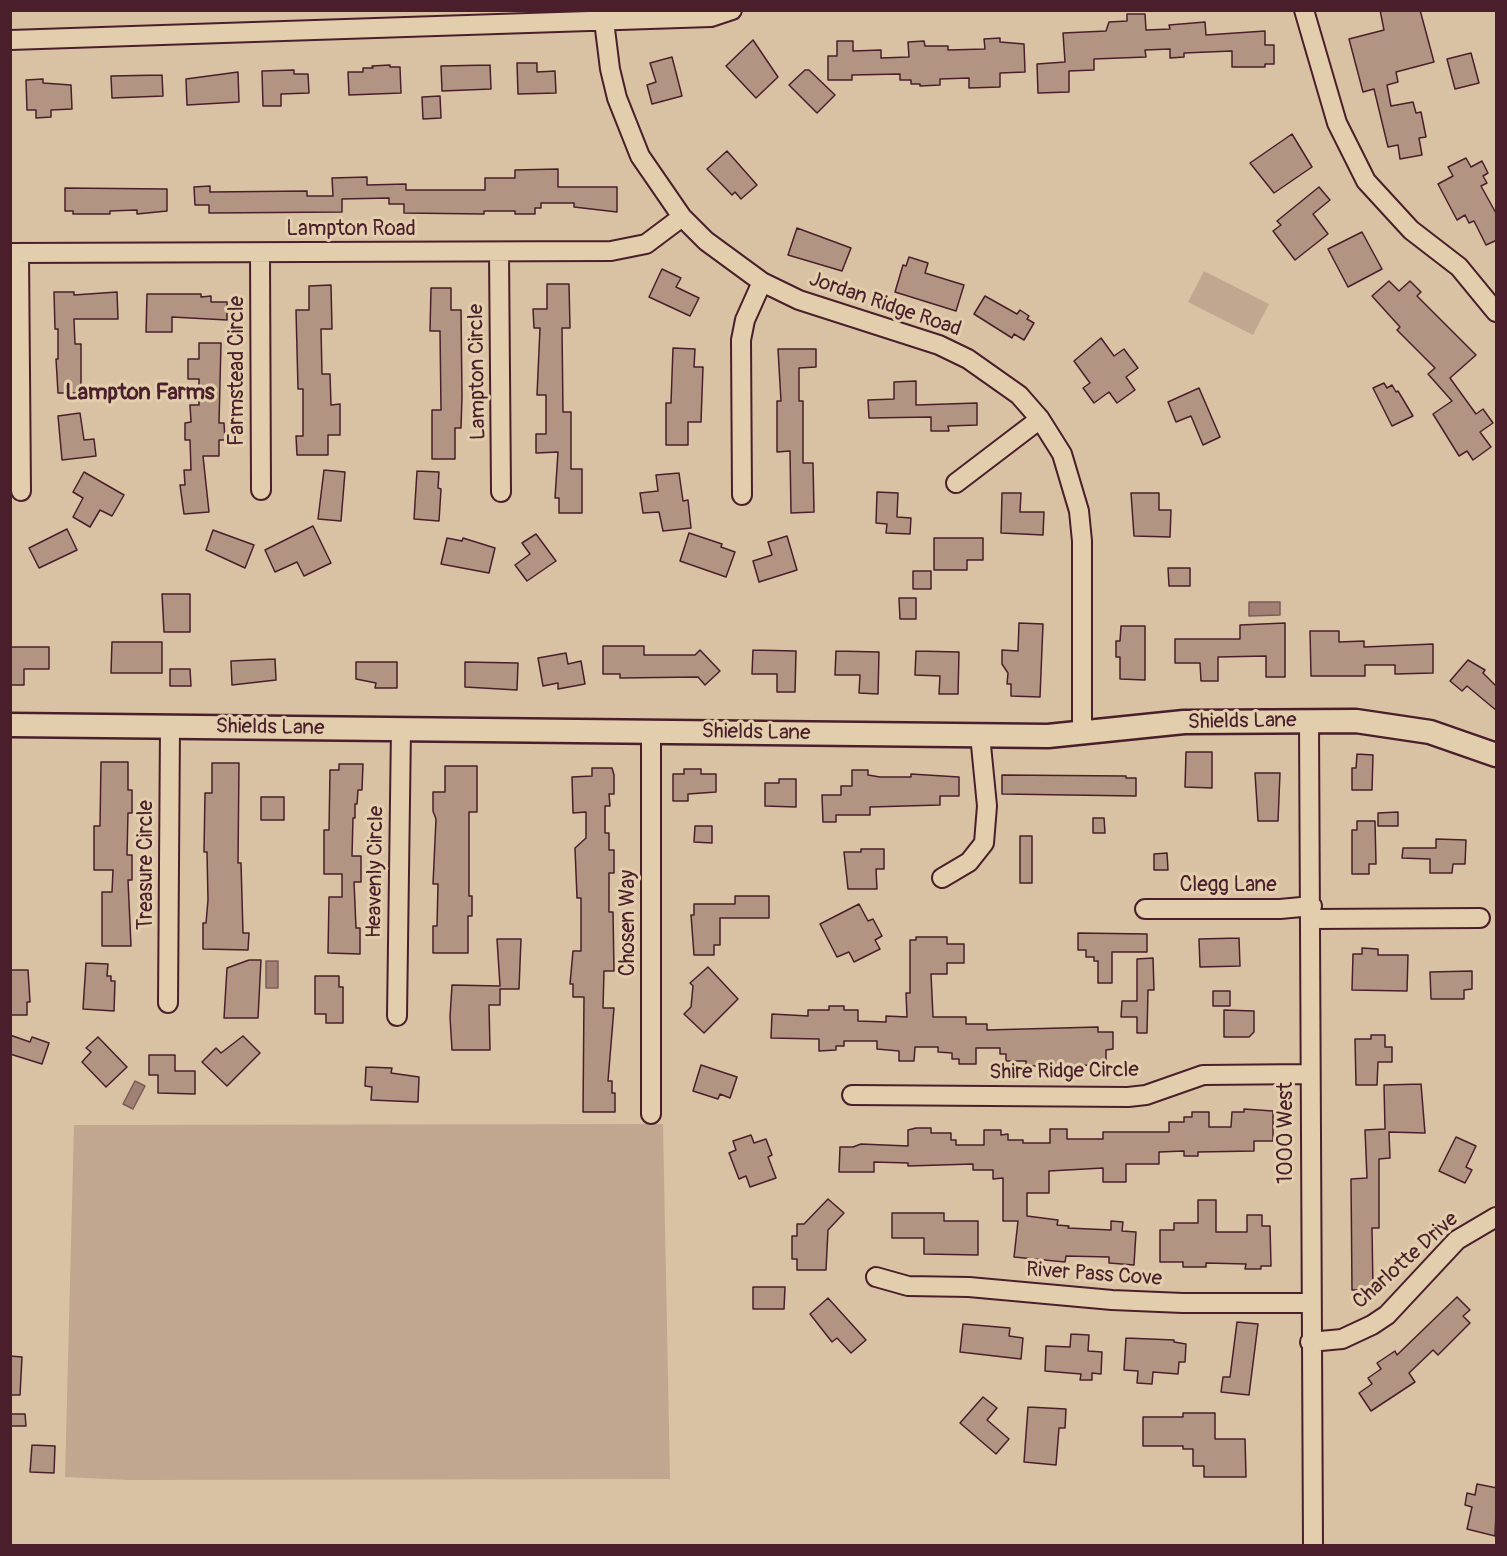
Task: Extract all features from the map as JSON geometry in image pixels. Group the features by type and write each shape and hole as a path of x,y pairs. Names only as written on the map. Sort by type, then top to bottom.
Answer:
{"main road":[{"name":"Shields Lane","path":"10,725 980,735 1082,733 1164,723 1356,721 1407,727 1452,738 1497,755"}],"street":[{"path":"10,40 396,19 604,21 711,17 732,10"},
{"path":"1304,10 1337,123 1366,181 1411,230 1459,267 1497,312"},
{"name":"Jordan Ridge Road","path":"604,21 610,69 627,127 658,186 682,218 706,241 762,282 799,300 939,345 968,359 1019,395 1040,419 1062,454 1079,511 1082,541 1082,733"},
{"name":"Lampton Road","path":"15,253 499,252 628,249 662,235 682,218"},
{"name":"Lampton Circle","path":"499,252 501,492"},
{"path":"15,253 21,491"},
{"name":"Farmstead Circle","path":"260,253 261,490"},
{"path":"741,495 741,340 746,320 762,282"},
{"path":"956,483 1040,419"},
{"name":"1000 West","path":"1309,721 1312,913 1309,1074 1313,1545"},
{"name":"Treasure Circle","path":"168,1003 171,727"},
{"name":"Heavenly Circle","path":"397,1016 400,729"},
{"name":"Chosen Way","path":"651,732 651,1114"},
{"path":"942,878 969,862 984,843 987,806 980,735"},
{"name":"Clegg Lane","path":"1145,909 1280,909 1312,913 1480,918"},
{"name":"Shire Ridge Circle","path":"852,1095 1128,1097 1146,1095 1203,1075 1309,1074"},
{"name":"Charlotte Drive","path":"1310,1342 1342,1339 1387,1315 1457,1240 1497,1217"},
{"name":"River Pass Cove","path":"876,1277 908,1286 969,1287 1112,1300 1183,1303 1310,1303"}],"shaded area":[{"path":"1204,271 1269,304 1253,335 1188,302"},
{"path":"1249,602 1280,602 1280,615 1249,616"},
{"path":"266,961 278,961 278,988 266,988"},
{"path":"135,1081 145,1086 133,1109 123,1104"},
{"path":"663,1124 670,1479 127,1480 65,1477 74,1125"}],"building":[{"path":"1380,10 1420,10 1434,62 1396,72 1398,82 1387,85 1391,106 1413,102 1416,113 1421,112 1426,137 1419,138 1422,155 1400,159 1398,145 1388,147 1374,89 1363,92 1349,39 1384,30"},
{"path":"1127,14 1145,14 1146,30 1170,29 1169,25 1205,22 1206,35 1265,31 1265,45 1274,45 1274,64 1265,64 1265,67 1232,67 1232,51 1184,53 1184,57 1170,58 1170,49 1145,50 1146,57 1094,59 1094,70 1069,71 1069,92 1038,93 1037,64 1065,62 1063,33 1106,31 1109,22 1127,21"},
{"path":"1000,38 1000,42 1024,44 1025,72 1000,73 1000,87 969,88 969,78 940,79 940,85 920,86 920,84 911,84 911,80 900,80 900,74 852,75 852,80 828,80 828,56 837,56 837,41 853,41 853,51 881,50 881,58 909,57 908,42 924,41 925,46 948,46 948,50 985,49 984,39"},
{"path":"753,40 778,77 756,98 726,66"},
{"path":"1471,53 1479,83 1455,89 1447,59"},
{"path":"672,57 682,96 652,104 647,85 656,82 650,63"},
{"path":"517,63 537,63 537,72 555,71 556,93 518,94"},
{"path":"390,65 390,67 400,67 401,93 349,95 348,72 363,72 363,68"},
{"path":"490,65 491,89 442,91 441,66"},
{"path":"294,70 294,74 308,74 309,93 281,94 281,106 263,106 262,71"},
{"path":"805,70 809,70 835,95 817,113 789,85"},
{"path":"238,72 239,102 187,105 186,79"},
{"path":"162,75 163,96 112,98 111,76"},
{"path":"43,79 43,83 71,85 72,109 51,110 51,117 36,118 36,110 27,110 26,80"},
{"path":"440,96 441,118 423,119 422,97"},
{"path":"1292,134 1312,167 1274,193 1250,163"},
{"path":"727,151 757,185 741,199 735,192 732,195 707,169"},
{"path":"1466,158 1471,167 1482,161 1488,173 1483,176 1487,183 1481,186 1497,215 1497,240 1486,245 1474,221 1469,223 1465,215 1457,220 1438,184 1453,176 1448,167"},
{"path":"558,169 558,187 617,187 617,212 574,207 574,203 541,203 541,208 535,208 535,214 515,214 515,211 484,211 484,214 404,213 404,204 389,204 389,198 342,199 342,212 209,213 209,205 195,205 194,187 210,186 210,192 307,191 307,196 333,196 332,178 367,177 367,185 406,184 406,190 485,190 485,178 515,178 515,170"},
{"path":"1319,187 1330,200 1313,214 1328,234 1295,260 1273,231 1281,225 1277,221"},
{"path":"65,188 167,189 167,211 137,214 137,210 110,211 110,214 73,214 73,211 65,211"},
{"path":"797,228 851,248 842,271 788,255"},
{"path":"1362,232 1382,269 1348,287 1328,249"},
{"path":"909,257 928,263 925,273 964,285 956,311 895,292 903,265 906,266"},
{"path":"662,269 681,278 676,287 699,298 690,316 649,297"},
{"path":"1389,281 1399,291 1410,281 1421,292 1417,296 1476,355 1450,378 1476,414 1483,409 1493,423 1480,432 1491,447 1473,460 1467,451 1459,456 1433,414 1452,401 1428,374 1435,368 1397,330 1400,327 1372,296"},
{"path":"547,284 569,284 570,328 562,328 563,412 571,412 571,469 582,469 582,513 559,513 559,498 555,498 558,452 536,453 536,434 546,434 546,395 537,395 540,328 534,328 533,309 547,309"},
{"path":"331,285 332,329 321,329 322,374 330,374 331,405 340,404 340,435 328,435 328,455 297,455 296,436 303,436 303,389 298,389 296,310 309,310 309,286"},
{"path":"431,288 451,288 451,310 461,310 461,428 455,428 455,459 432,459 432,410 441,410 440,331 430,331"},
{"path":"54,292 74,292 74,295 117,292 118,319 74,319 75,344 81,344 81,393 58,393 56,359 58,359 58,329 55,329"},
{"path":"147,294 211,296 211,302 227,302 227,320 172,317 172,332 146,332"},
{"path":"985,296 1017,314 1020,310 1029,316 1027,319 1034,323 1024,340 1014,334 1012,338 974,314"},
{"path":"1101,338 1114,356 1124,349 1138,368 1126,377 1135,390 1117,403 1109,392 1094,403 1083,388 1090,383 1074,361"},
{"path":"199,343 221,343 219,423 224,423 225,440 219,440 219,456 203,456 209,512 184,514 180,485 185,485 184,470 191,470 190,440 185,440 185,423 191,422 190,405 199,405 199,379 188,379 188,359 199,359"},
{"path":"673,348 695,349 694,367 703,367 701,422 688,422 688,445 666,445 666,403 671,403"},
{"path":"778,349 816,349 816,367 799,368 799,401 803,401 803,463 813,463 814,512 791,513 790,451 777,452 777,401 781,401"},
{"path":"916,381 916,405 977,403 977,425 948,426 949,431 931,431 931,417 869,418 868,400 894,399 894,382"},
{"path":"1384,383 1387,388 1392,385 1396,392 1398,391 1413,416 1392,426 1373,388"},
{"path":"1199,388 1220,437 1203,445 1191,416 1176,422 1168,402"},
{"path":"80,413 84,440 94,439 96,456 62,460 58,416"},
{"path":"324,470 345,472 341,521 318,519"},
{"path":"417,471 439,472 438,488 441,489 439,521 414,519"},
{"path":"84,472 124,495 112,516 100,510 90,527 73,517 83,498 73,492"},
{"path":"679,473 683,501 688,500 691,528 663,531 659,512 643,513 640,493 658,491 656,475"},
{"path":"877,492 898,493 897,517 911,518 910,534 886,533 887,524 876,523"},
{"path":"1002,493 1021,493 1020,512 1044,512 1043,535 1001,533"},
{"path":"1131,493 1159,493 1159,510 1171,510 1170,537 1134,536"},
{"path":"313,526 331,563 304,576 297,562 275,572 265,550"},
{"path":"67,529 77,550 39,568 29,548"},
{"path":"213,530 254,545 245,568 206,550"},
{"path":"689,533 722,544 721,547 735,552 726,577 680,561"},
{"path":"536,534 556,561 527,581 515,565 530,554 522,543"},
{"path":"787,536 797,570 759,582 753,561 772,555 768,542"},
{"path":"447,538 462,541 463,538 495,548 489,573 441,564"},
{"path":"934,538 983,538 983,560 967,560 967,570 934,570"},
{"path":"1168,568 1190,568 1190,586 1169,586"},
{"path":"913,571 931,571 931,589 913,589"},
{"path":"162,594 190,594 190,632 164,632"},
{"path":"899,598 916,598 916,619 900,619"},
{"path":"1019,623 1043,624 1040,697 1011,696 1011,684 1007,684 1008,673 1002,664 1002,650 1018,651"},
{"path":"1285,623 1285,677 1266,677 1266,656 1218,657 1218,681 1201,681 1200,663 1175,663 1175,639 1240,639 1240,625"},
{"path":"1121,626 1145,626 1145,680 1120,679 1120,657 1116,657 1116,641 1120,641"},
{"path":"1310,631 1339,631 1339,642 1364,641 1364,647 1433,644 1433,673 1395,674 1395,665 1365,665 1365,676 1311,676"},
{"path":"112,642 162,642 162,673 111,673"},
{"path":"603,646 644,646 644,655 695,655 700,650 720,671 705,685 698,677 620,678 620,674 603,674"},
{"path":"10,647 49,647 49,669 24,669 24,685 10,685"},
{"path":"753,650 796,651 795,692 777,692 777,674 752,674"},
{"path":"836,651 879,652 878,694 859,693 860,675 835,675"},
{"path":"916,651 959,652 958,694 939,694 940,676 915,675"},
{"path":"566,653 568,664 581,661 585,684 558,689 558,683 543,686 538,658"},
{"path":"275,659 276,680 232,685 231,661"},
{"path":"1468,660 1485,670 1483,673 1497,687 1497,711 1467,686 1462,691 1450,681"},
{"path":"356,662 397,662 397,688 375,688 376,683 356,679"},
{"path":"465,662 518,663 517,690 465,687"},
{"path":"170,669 190,669 191,686 170,686"},
{"path":"1186,752 1212,752 1212,788 1185,787"},
{"path":"1357,754 1373,755 1372,790 1352,790 1352,768 1356,768"},
{"path":"101,762 128,762 128,790 132,790 132,813 128,813 127,855 132,855 132,880 128,880 131,946 102,946 102,892 112,892 113,870 94,870 94,826 100,826"},
{"path":"212,763 239,763 238,863 241,863 243,933 249,933 248,950 203,949 203,923 206,923 208,900 207,852 204,852 205,793 212,793"},
{"path":"339,764 363,764 362,790 358,790 355,818 353,818 352,856 361,856 361,882 354,882 356,928 360,928 360,954 328,953 329,897 342,897 342,874 324,874 324,830 329,830 330,770 339,770"},
{"path":"445,766 477,766 477,812 469,812 469,896 472,896 472,916 468,916 468,953 433,953 433,926 437,926 438,884 433,884 436,819 433,811 433,792 445,792"},
{"path":"592,768 612,768 614,775 614,794 609,794 610,806 605,806 605,833 609,833 609,850 614,850 614,873 609,873 609,912 613,912 614,971 604,971 603,1008 614,1008 608,1081 612,1081 612,1093 615,1093 615,1112 583,1112 584,997 573,997 573,984 570,984 573,951 581,951 581,898 577,898 575,848 586,838 586,812 573,813 572,777 592,776"},
{"path":"684,769 701,769 701,774 716,774 716,792 688,794 688,801 673,801 673,774 684,774"},
{"path":"852,770 868,770 868,775 880,777 911,777 911,774 959,777 959,796 940,796 940,805 870,807 870,815 836,815 836,822 823,822 822,795 841,795 841,786 852,786"},
{"path":"1255,773 1280,773 1278,821 1258,821"},
{"path":"1002,775 1126,776 1126,778 1136,778 1136,796 1002,794"},
{"path":"779,779 796,779 796,807 765,806 765,783 779,783"},
{"path":"261,797 284,797 284,820 261,820"},
{"path":"1398,812 1398,826 1378,826 1378,813"},
{"path":"1093,818 1104,818 1105,833 1093,833"},
{"path":"1357,821 1375,821 1376,864 1369,864 1369,874 1352,874 1352,830 1357,830"},
{"path":"695,826 712,826 712,843 694,842"},
{"path":"1020,836 1032,836 1032,883 1020,883"},
{"path":"1436,839 1466,840 1465,864 1453,864 1452,873 1430,873 1430,859 1402,858 1403,848 1436,848"},
{"path":"861,849 884,849 884,869 876,869 877,889 848,889 844,852 861,852"},
{"path":"1167,853 1168,870 1154,870 1154,854"},
{"path":"735,896 769,896 769,918 720,918 720,945 714,945 714,955 694,955 691,915 694,915 694,904 735,904"},
{"path":"859,904 868,921 873,919 882,936 875,940 880,949 854,962 849,952 837,957 820,924"},
{"path":"1078,933 1147,934 1147,952 1112,952 1112,983 1098,983 1098,961 1094,961 1094,957 1086,957 1086,950 1078,950"},
{"path":"916,937 947,937 947,944 964,944 964,963 947,963 947,974 931,974 933,1017 966,1017 966,1024 987,1024 987,1030 1098,1027 1098,1032 1113,1032 1113,1049 1106,1050 1106,1065 1026,1066 1026,1061 1006,1061 1006,1054 1000,1054 1000,1048 976,1048 976,1064 959,1064 959,1059 952,1059 952,1053 938,1052 938,1047 915,1047 914,1061 899,1061 899,1051 877,1049 877,1041 844,1041 844,1046 836,1046 836,1050 819,1051 819,1039 771,1038 772,1014 808,1016 808,1010 829,1010 829,1006 844,1006 844,1010 858,1010 858,1021 886,1022 886,1016 907,1017 906,993 910,993 910,940 916,940"},
{"path":"1239,938 1240,966 1200,967 1199,939"},
{"path":"497,939 521,939 519,989 500,989 500,1005 489,1005 490,1050 452,1050 450,1017 452,985 500,986"},
{"path":"1362,948 1378,949 1378,955 1408,955 1407,991 1352,990 1353,954 1362,954"},
{"path":"1153,958 1154,990 1148,990 1147,1033 1137,1033 1137,1017 1121,1017 1122,1001 1137,1001 1137,959"},
{"path":"249,960 261,960 258,1018 224,1018 227,968"},
{"path":"86,963 108,964 107,976 111,976 111,981 115,981 114,1011 83,1009"},
{"path":"708,967 738,999 704,1033 684,1014 691,1007 693,986 690,983"},
{"path":"10,970 28,970 30,1002 27,1002 27,1015 10,1015"},
{"path":"1472,971 1472,989 1464,990 1464,999 1431,999 1430,972"},
{"path":"315,976 339,976 339,987 343,987 343,1023 326,1023 326,1014 315,1014"},
{"path":"1213,991 1230,991 1230,1006 1213,1006"},
{"path":"1224,1010 1254,1011 1254,1032 1249,1037 1224,1037"},
{"path":"10,1035 30,1042 32,1037 49,1043 42,1064 10,1054"},
{"path":"1371,1035 1385,1035 1385,1047 1392,1047 1392,1062 1378,1062 1377,1085 1356,1085 1355,1039 1371,1039"},
{"path":"243,1036 260,1053 227,1086 202,1062 216,1048 221,1053"},
{"path":"98,1037 127,1067 106,1087 82,1062 91,1052 86,1048"},
{"path":"149,1055 175,1055 175,1071 195,1071 195,1094 158,1093 158,1075 149,1075"},
{"path":"701,1065 737,1077 730,1098 720,1094 718,1099 693,1091"},
{"path":"366,1067 392,1068 391,1073 419,1077 418,1102 371,1100 372,1087 365,1086"},
{"path":"1421,1084 1425,1133 1389,1132 1390,1158 1379,1159 1379,1228 1372,1228 1373,1290 1352,1290 1351,1179 1367,1178 1365,1130 1385,1129 1384,1085"},
{"path":"1244,1109 1273,1111 1273,1141 1254,1141 1254,1151 1198,1152 1198,1156 1184,1156 1184,1151 1159,1152 1159,1164 1126,1164 1126,1182 1103,1182 1103,1168 1049,1171 1049,1193 1027,1193 1027,1216 1058,1220 1057,1225 1069,1226 1068,1228 1111,1230 1111,1221 1123,1222 1122,1231 1136,1232 1134,1265 1109,1263 1109,1257 1066,1256 1065,1262 1014,1257 1018,1221 1003,1221 1003,1178 993,1179 993,1170 973,1170 973,1164 908,1166 908,1163 874,1162 874,1172 839,1172 840,1147 853,1147 861,1144 908,1146 908,1130 916,1128 931,1128 931,1133 951,1133 951,1140 956,1140 956,1145 984,1145 984,1130 1001,1130 1001,1135 1008,1134 1008,1140 1023,1140 1023,1143 1050,1143 1050,1129 1067,1129 1067,1139 1103,1139 1103,1132 1169,1132 1169,1122 1184,1122 1184,1117 1192,1117 1192,1112 1209,1112 1209,1127 1231,1127 1232,1112 1244,1112"},
{"path":"751,1135 754,1143 766,1139 772,1155 768,1157 776,1178 750,1187 746,1176 739,1179 729,1153 736,1150 733,1141"},
{"path":"1456,1137 1476,1146 1466,1167 1472,1170 1465,1183 1439,1171"},
{"path":"828,1199 844,1213 828,1230 826,1270 797,1270 797,1259 792,1259 792,1236 797,1236 797,1224 804,1224"},
{"path":"1198,1200 1216,1200 1216,1232 1247,1232 1247,1215 1262,1215 1262,1226 1270,1226 1271,1266 1261,1266 1261,1269 1245,1269 1246,1264 1206,1263 1206,1267 1183,1267 1183,1262 1160,1262 1160,1230 1174,1230 1174,1223 1198,1223"},
{"path":"892,1213 944,1213 944,1221 978,1221 978,1255 924,1254 924,1238 892,1238"},
{"path":"753,1287 785,1287 784,1309 753,1309"},
{"path":"1457,1297 1470,1310 1463,1316 1470,1323 1438,1355 1433,1350 1409,1373 1415,1382 1371,1411 1359,1393 1372,1384 1368,1378 1381,1369 1377,1363 1395,1351 1397,1355"},
{"path":"828,1298 866,1340 851,1353 837,1338 832,1342 810,1314"},
{"path":"1237,1322 1258,1324 1249,1395 1221,1392 1223,1377 1230,1377"},
{"path":"963,1324 1010,1328 1009,1336 1023,1338 1021,1359 960,1352"},
{"path":"1071,1334 1089,1335 1088,1351 1102,1352 1101,1374 1092,1373 1092,1380 1080,1380 1081,1374 1045,1371 1046,1346 1070,1347"},
{"path":"1126,1338 1174,1340 1174,1342 1186,1344 1185,1362 1179,1362 1178,1374 1153,1372 1152,1384 1137,1383 1138,1371 1124,1370"},
{"path":"10,1356 22,1357 20,1395 10,1395"},
{"path":"983,1397 997,1408 987,1420 1009,1439 996,1454 960,1423"},
{"path":"1028,1407 1066,1409 1065,1428 1059,1428 1056,1465 1024,1462"},
{"path":"1183,1413 1215,1413 1215,1439 1245,1439 1246,1477 1204,1477 1204,1466 1193,1466 1193,1449 1183,1449 1183,1446 1143,1446 1143,1417 1183,1417"},
{"path":"10,1414 25,1414 26,1426 10,1426"},
{"path":"32,1445 55,1446 54,1473 30,1472"},
{"path":"1477,1484 1497,1488 1495,1536 1467,1529 1472,1507 1465,1505 1467,1493 1475,1495"}],"district":[{"name":"Lampton Farms","path":"140,393"}]}
